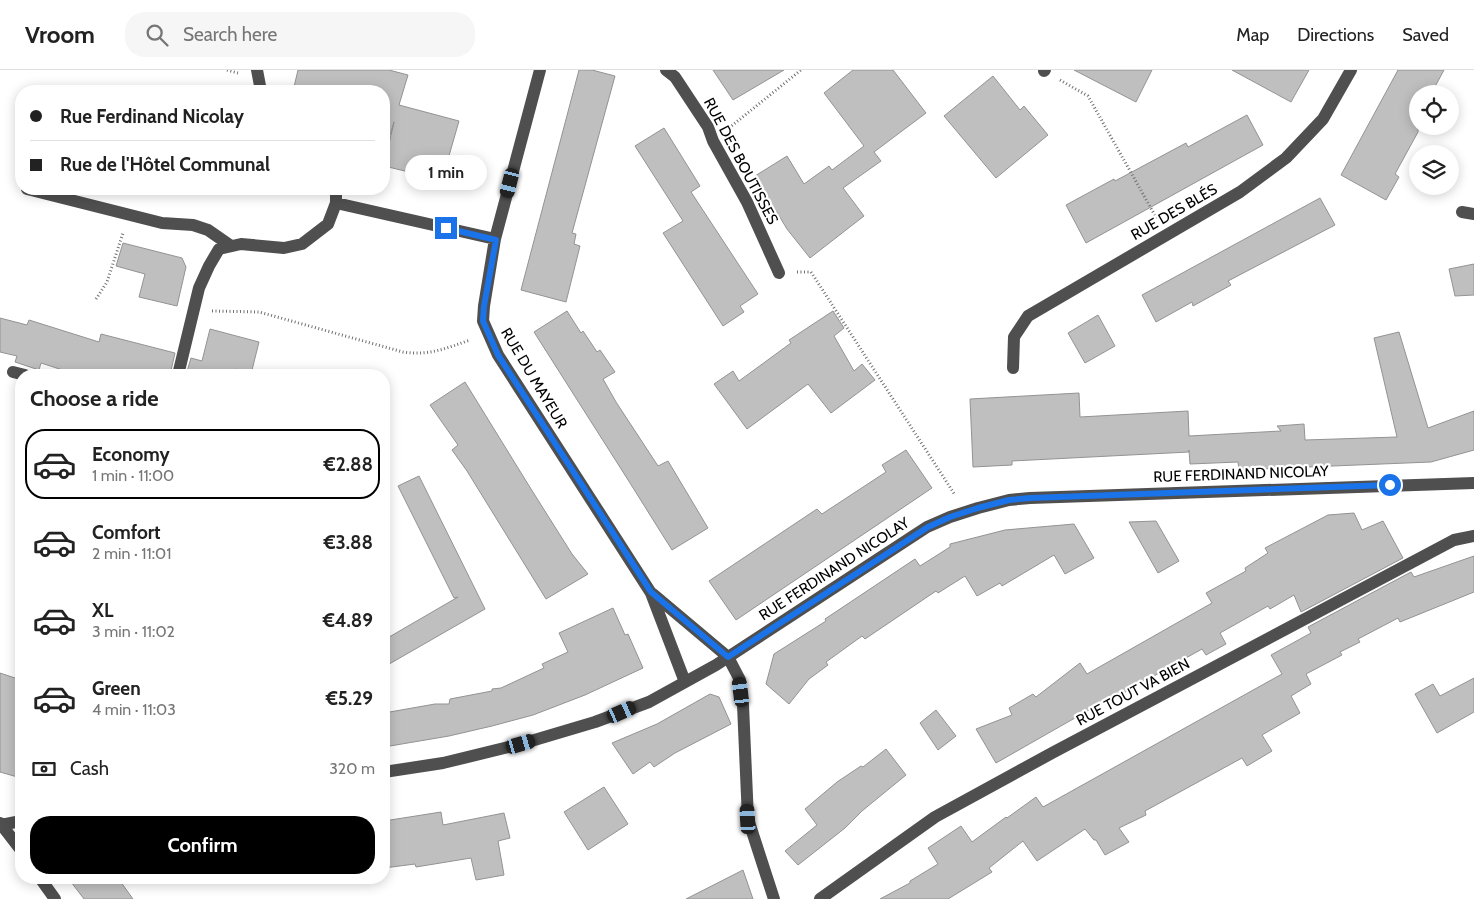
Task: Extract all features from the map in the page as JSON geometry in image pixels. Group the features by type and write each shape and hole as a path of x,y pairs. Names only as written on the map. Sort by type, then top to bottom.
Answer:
{"street":[{"path":"257,70 260,85"},
{"name":"RUE DU MAYEUR","path":"540,70 496,240 483,321 498,355 651,592 685,682"},
{"name":"RUE DES BOUTISSES","path":"666,70 675,77 708,127 713,141 747,202 779,273"},
{"name":"RUE DES BLÉS","path":"1013,368 1014,337 1028,316 1240,192 1286,158 1323,119 1351,70"},
{"path":"51,195 162,223 193,225 208,230 231,246"},
{"path":"179,369 199,288 219,250 241,244 284,248 302,244 328,224 336,204 336,195"},
{"path":"336,204 496,240"},
{"name":"RUE FERDINAND NICOLAY","path":"390,771 458,760 571,730 649,702 728,657 922,530 950,517 1001,502 1030,498 1073,496 1474,483"},
{"name":"RUE TOUT VA BIEN","path":"820,899 935,817 1061,748 1454,540 1474,536"},
{"name":"RUE DU MAYEUR","path":"651,592 728,657"},
{"path":"728,657 740,680 743,705 748,819 774,899"},
{"path":"0,824 15,822"},
{"path":"0,824 15,843"},
{"path":"44,884 55,899"}],"path":[{"path":"713,141 801,70"},
{"path":"1045,70 1088,96 1166,235"},
{"path":"96,299 107,282 128,214"},
{"path":"779,273 810,272 944,479"},
{"path":"194,308 218,312 258,312 403,352 418,354 438,351 488,334"}],"building":[{"path":"298,70 389,70 408,75 399,105 459,121 442,180 390,167 390,140 394,122 390,135 390,85 294,85"},
{"path":"579,70 592,70 615,76 572,233 576,234 574,244 580,246 566,302 521,290"},
{"path":"713,70 784,70 733,100"},
{"path":"853,70 893,70 926,113 874,152 881,161 843,188 864,216 810,258 787,229 755,176 787,156 804,184 829,166 832,170 864,146 824,93"},
{"path":"1074,70 1152,70 1136,102"},
{"path":"1232,70 1309,70 1291,102"},
{"path":"1398,70 1444,70 1436,85 1409,85 1409,135 1416,135 1411,145 1409,145 1395,174 1399,177 1386,200 1341,175"},
{"path":"993,76 1020,110 1024,106 1048,135 996,178 944,116"},
{"path":"1247,115 1263,145 1086,243 1066,205 1186,143 1188,147"},
{"path":"664,128 700,186 691,192 758,294 740,306 744,312 723,326 663,233 683,221 635,146"},
{"path":"1320,198 1335,225 1228,281 1231,285 1193,306 1192,302 1156,322 1142,295"},
{"path":"123,243 182,258 186,267 177,306 139,297 145,274 116,266"},
{"path":"1474,264 1474,295 1455,296 1449,269"},
{"path":"567,311 581,333 583,331 597,352 600,350 615,372 603,379 616,402 658,466 668,461 708,528 672,550 534,332"},
{"path":"833,311 844,328 834,336 854,371 862,364 875,380 831,413 808,384 747,429 714,384 733,371 739,381 791,343 789,340"},
{"path":"1098,315 1115,346 1085,363 1068,333"},
{"path":"0,318 27,325 29,320 99,342 101,334 175,353 171,369 60,369 41,363 39,369 36,369 15,362 17,356 0,352"},
{"path":"210,329 259,342 252,369 188,369 191,358 202,361"},
{"path":"1399,332 1428,428 1474,411 1474,450 1431,462 1308,467 1308,473 1304,467 1239,470 1238,462 1190,464 1189,450 1189,452 1012,461 1012,465 973,467 970,399 1079,393 1080,417 1188,411 1189,436 1281,431 1277,426 1304,424 1305,440 1397,437 1374,338"},
{"path":"465,382 572,554 588,574 546,599 452,450 458,445 430,405"},
{"path":"906,450 932,488 736,620 709,581 817,509 822,514 886,472 882,465"},
{"path":"419,476 485,609 390,664 390,637 458,597 454,598 398,486"},
{"path":"1354,513 1362,530 1383,521 1403,558 1301,612 1294,595 1270,609 1268,606 1220,633 1226,644 1206,655 1202,649 1111,700 1110,698 996,763 976,729 1012,715 1009,708 1033,694 1036,697 1080,663 1087,674 1212,603 1206,593 1246,571 1245,568 1268,553 1265,548 1328,515"},
{"path":"1156,521 1179,561 1158,573 1129,522"},
{"path":"1074,524 1094,558 1065,574 1054,555 1002,586 1000,583 977,596 965,576 938,593 936,591 865,639 862,636 826,662 828,665 809,679 789,704 766,684 774,654 826,621 825,619 915,559 920,566 950,547 950,544 1005,530"},
{"path":"1474,556 1474,592 1400,622 1398,618 1358,639 1360,642 1340,652 1342,655 1306,674 1311,684 1291,696 1300,713 1262,735 1272,751 1247,766 1242,758 1145,811 1146,815 1119,828 1129,842 1105,855 1096,840 1085,829 1037,861 1023,841 989,868 992,872 948,899 880,899 910,883 910,881 938,864 928,848 961,826 972,842 1036,797 1043,807 1282,674 1271,655 1311,633 1308,627 1411,572 1414,577"},
{"path":"613,608 625,635 628,634 643,668 585,695 533,715 449,736 390,746 390,712 435,704 449,704 450,699 492,691 492,689 501,688 544,668 542,664 568,652 559,633"},
{"path":"0,673 15,678 15,776 0,772"},
{"path":"1474,678 1474,712 1437,733 1415,694 1433,684 1440,696"},
{"path":"710,694 719,697 731,724 675,753 654,767 650,762 633,774 612,743 657,724"},
{"path":"936,710 956,736 938,750 920,723"},
{"path":"886,749 906,775 862,811 845,828 798,865 785,851 817,825 805,809 837,782 861,766 863,767"},
{"path":"604,787 628,824 588,850 564,812"},
{"path":"441,812 443,825 504,813 510,838 498,841 504,875 476,880 471,858 416,867 415,864 390,867 390,820"},
{"path":"743,870 753,899 686,899"},
{"path":"73,884 122,884 133,899 84,899"}],"route":[{"path":"446,228 496,240 483,321 498,355 651,592 728,657 912,536 950,517 978,508 1009,500 1030,498 1390,485"}]}
